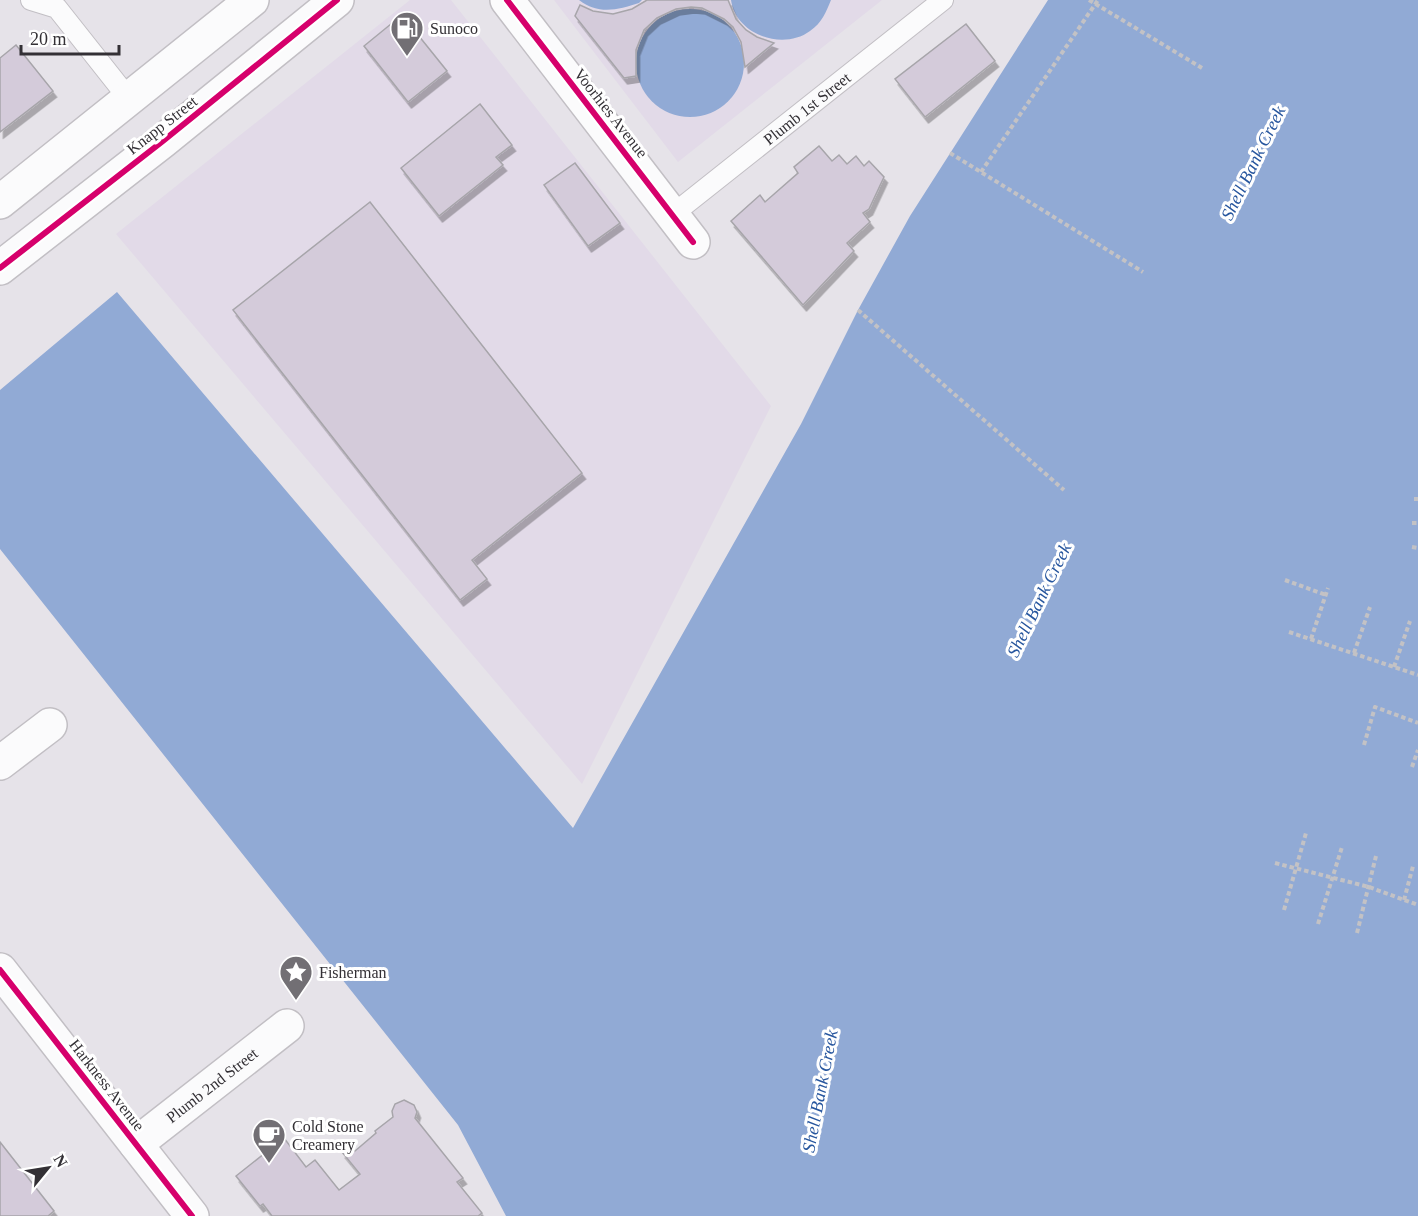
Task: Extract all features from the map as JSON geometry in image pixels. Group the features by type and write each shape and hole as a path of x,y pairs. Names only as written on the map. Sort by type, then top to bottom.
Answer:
{"street":[{"path":"0,202 252,0"},
{"name":"Knapp Street","path":"0,268 163,141 337,0"},
{"name":"Voorhies Avenue","path":"507,0 693,242"},
{"path":"0,764 50,725"},
{"name":"Harkness Avenue","path":"0,970 192,1216"},
{"name":"Plumb 2nd Street","path":"136,1144 287,1026"}],"lane":[{"path":"31,0 57,8 129,99"},
{"name":"Plumb 1st Street","path":"672,215 943,0"}],"path":[{"path":"1089,0 1097,2 1202,68"},
{"path":"981,172 1097,2"},
{"path":"950,153 1143,272"},
{"path":"858,310 1064,490"},
{"path":"1412,547 1418,548"},
{"path":"1285,580 1326,595"},
{"path":"1311,639 1328,588"},
{"path":"1354,653 1370,607"},
{"path":"1394,667 1410,621"},
{"path":"1289,632 1418,675"},
{"path":"1364,745 1375,707 1418,723"},
{"path":"1412,767 1418,750"},
{"path":"1284,910 1306,833"},
{"path":"1318,924 1342,847"},
{"path":"1357,933 1376,856"},
{"path":"1275,863 1369,887 1418,905"},
{"path":"1404,900 1413,866"}],"shaded area":[{"path":"410,0 451,0 771,406 582,784 116,234"},
{"path":"554,0 882,0 678,162"}],"water":[{"path":"579,0 642,0 639,3 608,10 593,8"},
{"path":"731,0 831,0 823,17 814,28 799,37 787,40 762,36 751,30 735,12"},
{"name":"Shell Bank Creek","path":"1048,0 1418,0 1418,1216 506,1216 458,1125 0,549 0,390 117,292 573,828 801,424 858,310 910,216"},
{"path":"690,9 711,13 728,25 740,42 744,63 740,84 728,101 711,113 690,117 669,113 652,101 640,84 636,63 640,42 652,25 669,13"}],"building":[{"path":"647,0 728,0 736,19 746,30 774,43 745,67 741,42 733,27 724,19 702,8 676,9 657,18 644,30 636,50 636,76 624,78 575,16 580,5 593,11 613,14 632,9"},
{"path":"402,15 447,71 408,102 364,46"},
{"path":"966,24 995,61 925,117 895,79"},
{"path":"16,45 53,91 0,132 0,58"},
{"path":"480,104 512,145 496,157 503,165 439,216 401,168"},
{"path":"819,146 832,161 839,155 847,164 856,156 864,166 869,161 884,177 869,209 863,213 870,222 847,243 854,251 803,305 731,221 760,195 765,202 798,173 794,167"},
{"path":"575,163 620,223 588,246 544,185"},
{"path":"370,202 582,473 472,560 487,579 460,600 233,310"},
{"path":"404,1100 414,1105 417,1112 415,1118 463,1178 457,1182 482,1213 478,1216 272,1216 263,1204 260,1206 236,1176 284,1138 306,1167 315,1160 339,1190 360,1174 342,1152 350,1145 355,1151 393,1117 392,1111 395,1104"},
{"path":"0,1142 54,1211 48,1216 0,1216"}],"cycle path":[{"path":"0,268 163,141 337,0"},
{"path":"507,0 693,242"},
{"path":"0,970 192,1216"}],"place":[{"name":"Sunoco","path":"407,57"},
{"name":"Fisherman","path":"296,1001"},
{"name":"Cold Stone Creamery","path":"269,1164"}]}
